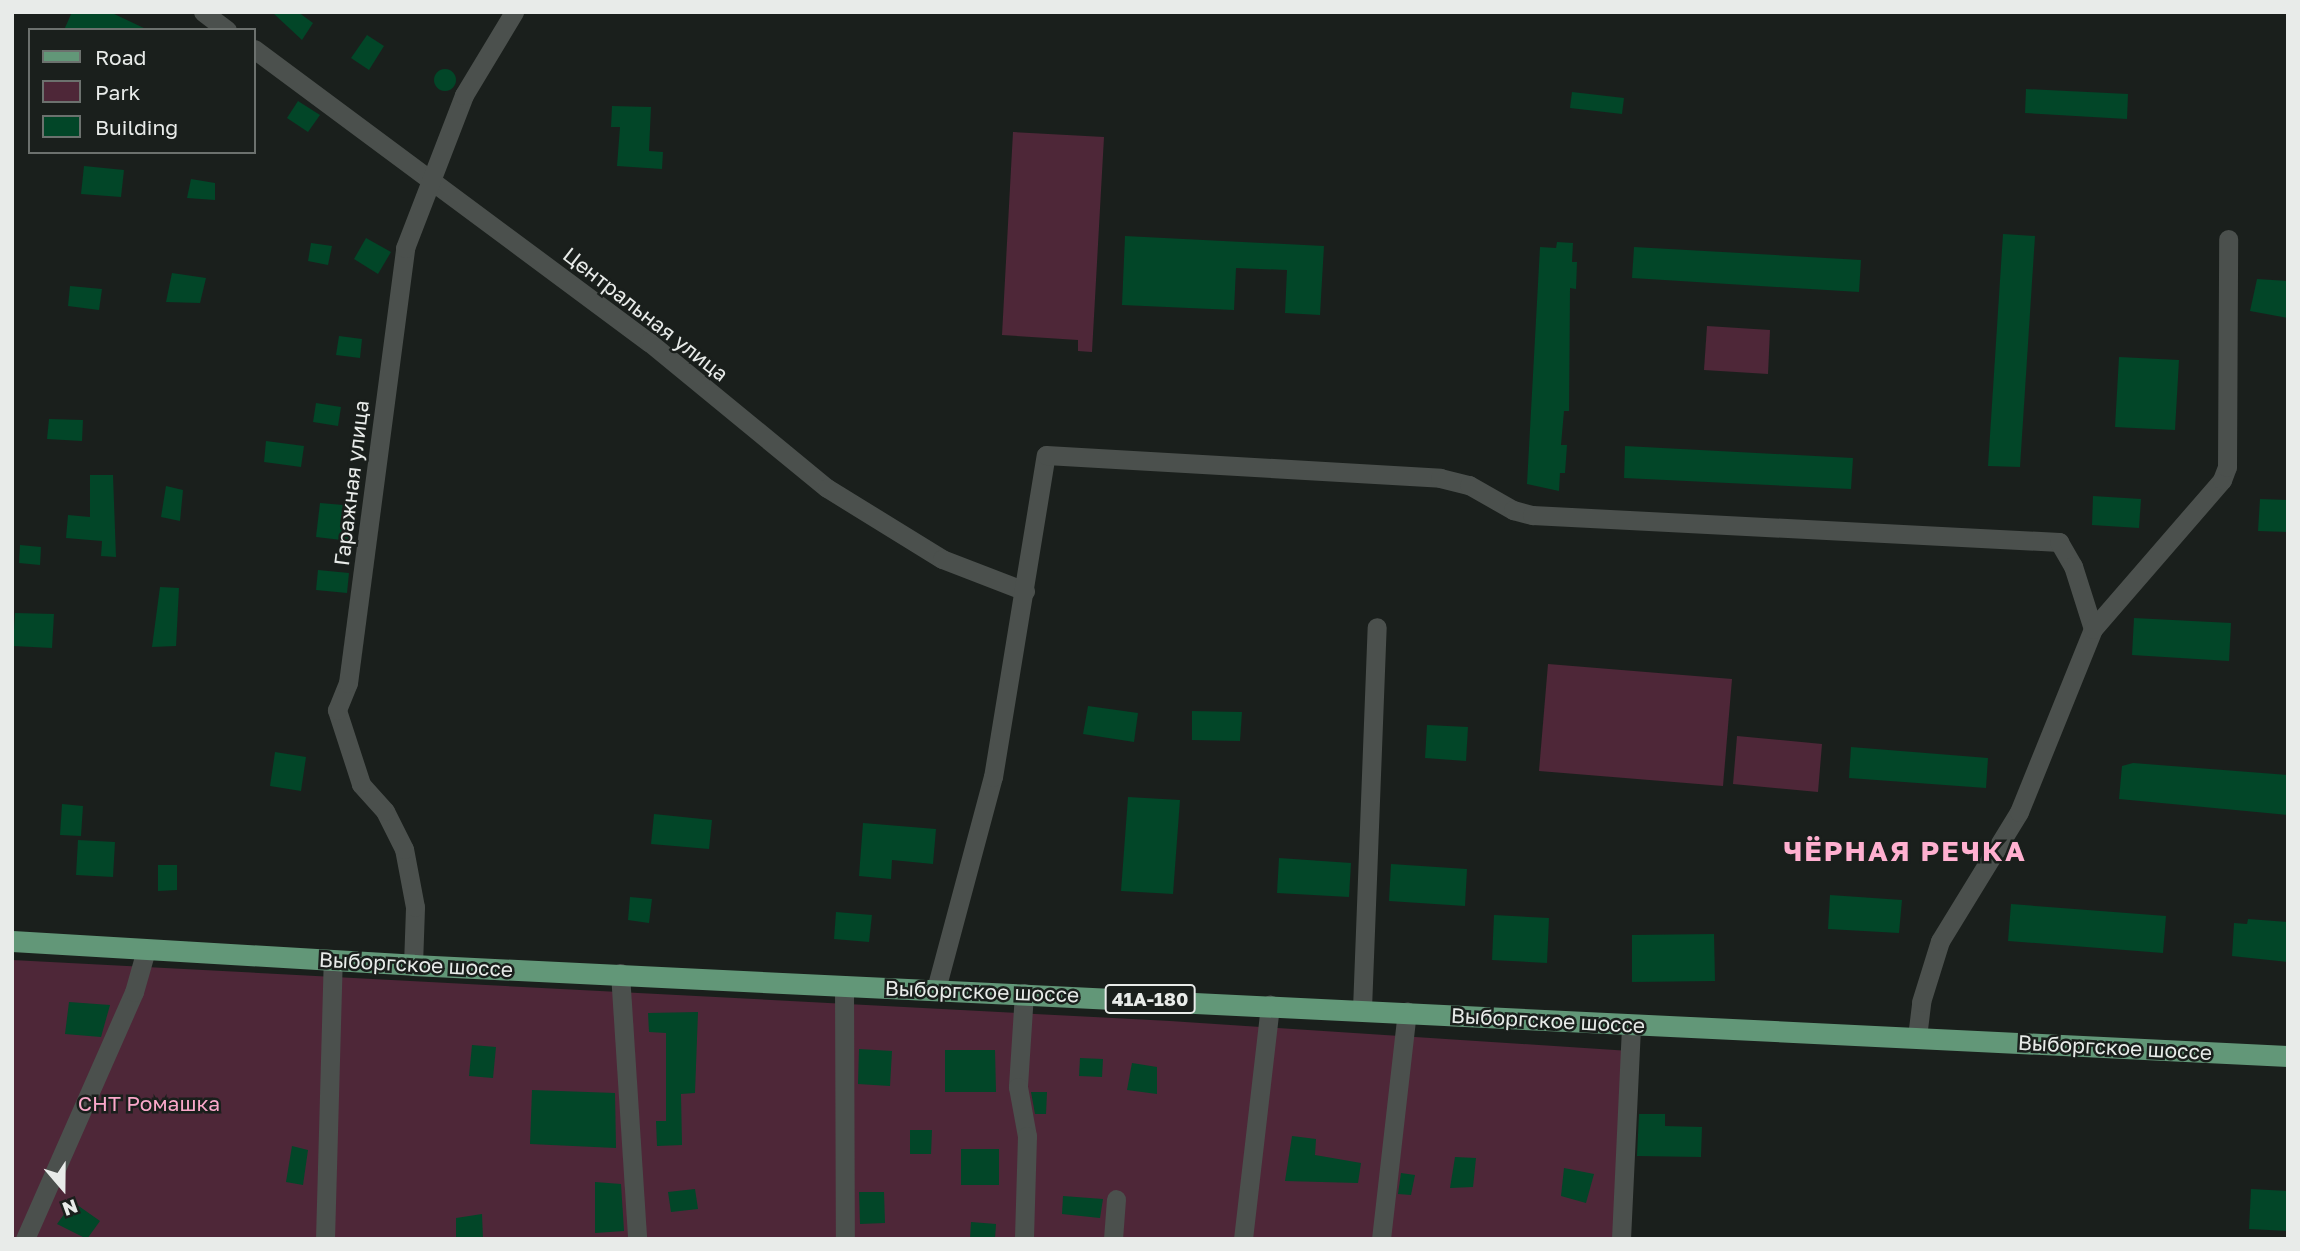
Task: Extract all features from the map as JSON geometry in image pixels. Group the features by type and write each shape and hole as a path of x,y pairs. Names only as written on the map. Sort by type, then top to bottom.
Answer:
{"main road":[{"name":"Выборгское шоссе","path":"12,941 333,961 1407,1011 1631,1025 2288,1056"}],"street":[{"path":"203,12 225,28"},
{"name":"Гаражная улица","path":"413,965 415,907 404,849 385,811 361,784 337,710 348,683 405,248 430,176 464,95 514,12"},
{"name":"Центральная улица","path":"256,50 430,176 649,342 827,488 942,559 1025,591"},
{"path":"1917,1037 1921,1002 1940,941 2019,813 2093,629 2222,480 2227,467 2228,239"},
{"path":"936,989 993,777 1046,455 1440,478 1469,485 1513,510 1532,515 2059,542 2073,566 2093,629"},
{"path":"1362,1009 1377,627"},
{"path":"25,1239 134,992 146,950"},
{"path":"326,1239 333,961"},
{"path":"620,973 637,1239"},
{"path":"844,985 845,1239"},
{"path":"1024,993 1018,1087 1027,1136 1024,1239"},
{"path":"1244,1239 1270,1005"},
{"path":"1381,1239 1407,1011"},
{"path":"1621,1239 1631,1025"},
{"path":"1113,1239 1116,1199"}],"green space":[{"path":"1013,132 1104,137 1092,352 1078,351 1078,340 1002,335"},
{"path":"1707,326 1770,330 1768,374 1704,370"},
{"path":"1548,664 1732,679 1723,786 1539,771"},
{"path":"1737,736 1822,744 1818,792 1733,784"},
{"name":"СНТ Ромашка","path":"12,960 1170,1021 1630,1051 1629,1239 12,1239"}],"building":[{"path":"72,12 110,12 144,28 65,28"},
{"path":"272,12 298,12 313,23 302,40"},
{"path":"367,35 384,46 369,70 351,58"},
{"path":"445,69 453,72 456,80 453,88 445,91 437,88 434,80 437,72"},
{"path":"2026,89 2128,94 2127,119 2025,113"},
{"path":"1572,92 1624,98 1622,114 1570,108"},
{"path":"298,101 320,115 308,132 287,118"},
{"path":"612,106 651,107 649,151 663,152 662,169 617,166 620,127 611,127"},
{"path":"84,166 124,170 121,197 81,194"},
{"path":"191,179 215,183 215,200 187,198"},
{"path":"2003,234 2035,236 2020,467 1988,466"},
{"path":"1125,236 1324,246 1320,315 1285,313 1287,270 1236,268 1234,310 1122,305"},
{"path":"366,238 391,252 378,274 354,259"},
{"path":"1557,242 1573,243 1572,262 1577,262 1576,289 1570,288 1569,411 1564,411 1561,445 1567,445 1565,473 1560,473 1559,491 1527,484 1540,247 1556,248"},
{"path":"311,243 332,246 328,265 308,261"},
{"path":"1634,247 1861,260 1859,292 1632,278"},
{"path":"172,273 206,278 200,303 166,302"},
{"path":"2257,279 2288,281 2288,318 2250,311"},
{"path":"70,286 102,289 99,310 68,306"},
{"path":"339,336 362,339 360,358 336,355"},
{"path":"2119,357 2179,360 2175,430 2115,427"},
{"path":"316,403 341,407 338,426 313,422"},
{"path":"49,419 83,420 82,441 47,439"},
{"path":"266,441 304,446 301,467 264,462"},
{"path":"1625,446 1853,458 1851,489 1624,478"},
{"path":"90,475 113,475 116,557 101,556 102,541 66,538 68,515 90,517"},
{"path":"166,486 183,490 180,521 161,517"},
{"path":"2093,496 2141,499 2139,528 2092,525"},
{"path":"2260,499 2288,500 2288,532 2258,531"},
{"path":"320,503 355,506 350,541 316,537"},
{"path":"20,545 41,547 40,565 19,563"},
{"path":"318,570 349,573 347,593 316,590"},
{"path":"160,587 179,588 176,646 152,647"},
{"path":"15,613 54,614 52,648 13,646"},
{"path":"2134,618 2231,623 2229,661 2132,655"},
{"path":"1088,706 1138,713 1134,742 1083,734"},
{"path":"1192,711 1242,712 1240,741 1192,740"},
{"path":"1427,725 1468,727 1466,761 1425,758"},
{"path":"1851,747 1988,758 1986,788 1849,778"},
{"path":"275,752 306,757 301,791 270,786"},
{"path":"2133,763 2288,775 2288,815 2119,799 2122,766"},
{"path":"1128,797 1180,800 1173,894 1121,891"},
{"path":"62,804 83,806 81,836 60,835"},
{"path":"654,814 712,820 709,849 651,844"},
{"path":"863,823 936,829 933,864 892,860 891,879 859,876"},
{"path":"78,840 115,842 113,877 76,875"},
{"path":"1279,858 1351,863 1349,897 1277,893"},
{"path":"1391,864 1467,869 1465,906 1389,901"},
{"path":"158,865 177,865 177,890 158,891"},
{"path":"1830,895 1902,900 1899,933 1828,929"},
{"path":"630,897 652,899 649,923 628,920"},
{"path":"2011,904 2166,916 2163,953 2008,941"},
{"path":"836,912 872,915 869,942 834,939"},
{"path":"1494,915 1549,918 1547,963 1492,960"},
{"path":"2248,919 2288,922 2288,962 2232,956 2234,923 2247,924"},
{"path":"1714,934 1715,981 1632,982 1632,935"},
{"path":"69,1002 110,1005 101,1037 65,1034"},
{"path":"698,1012 695,1093 681,1094 682,1145 657,1146 656,1121 666,1121 666,1033 649,1032 648,1013"},
{"path":"472,1045 496,1047 493,1078 469,1076"},
{"path":"859,1049 892,1051 890,1086 858,1084"},
{"path":"945,1050 995,1050 996,1092 945,1092"},
{"path":"1080,1058 1103,1059 1102,1077 1079,1076"},
{"path":"1132,1063 1157,1067 1157,1094 1127,1090"},
{"path":"532,1090 615,1093 616,1148 530,1144"},
{"path":"1031,1092 1047,1092 1046,1114 1035,1114"},
{"path":"1639,1114 1665,1114 1665,1126 1702,1127 1701,1157 1637,1156"},
{"path":"910,1130 932,1130 931,1154 910,1154"},
{"path":"1292,1136 1316,1139 1315,1155 1361,1163 1358,1183 1285,1181"},
{"path":"292,1146 308,1150 303,1185 286,1182"},
{"path":"961,1149 999,1149 999,1185 961,1185"},
{"path":"1455,1157 1476,1158 1473,1187 1450,1188"},
{"path":"1564,1168 1594,1174 1586,1203 1561,1196"},
{"path":"1401,1173 1415,1175 1411,1195 1398,1194"},
{"path":"595,1182 621,1184 624,1231 595,1233"},
{"path":"695,1189 698,1209 671,1212 668,1192"},
{"path":"2251,1189 2288,1191 2288,1231 2249,1229"},
{"path":"859,1192 884,1192 885,1223 860,1224"},
{"path":"1063,1196 1103,1199 1100,1218 1062,1214"},
{"path":"73,1202 100,1221 87,1239 57,1224"},
{"path":"482,1214 483,1239 456,1239 456,1218"},
{"path":"971,1222 996,1224 995,1239 970,1239"}],"district":[{"name":"ЧЁРНАЯ РЕЧКА","path":"1905,851"}]}
